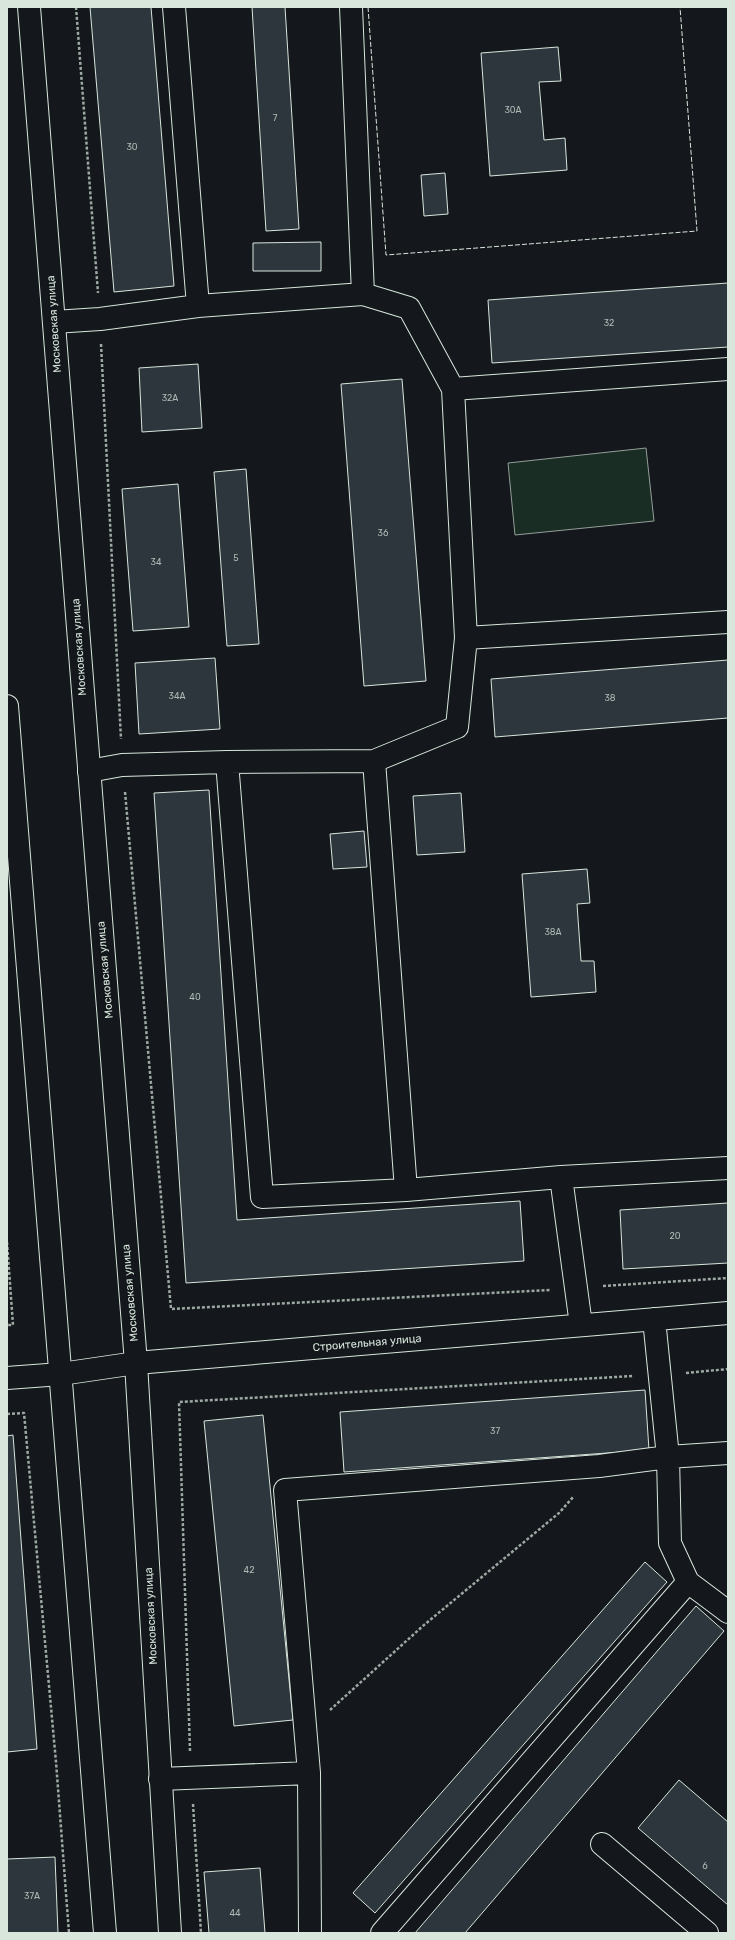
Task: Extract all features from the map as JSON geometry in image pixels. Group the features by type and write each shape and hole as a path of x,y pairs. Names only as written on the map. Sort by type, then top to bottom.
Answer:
{"main road":[{"name":"Московская улица","path":"30,7 136,1363 170,1933"},
{"path":"174,7 198,306"},
{"path":"351,7 363,294"},
{"path":"54,322 100,319 198,306 363,294 409,308 453,389 466,638 457,726 374,762 227,762 122,765 89,771"},
{"path":"453,389 728,369"},
{"path":"466,638 728,622"},
{"path":"7,706 105,1933"},
{"path":"227,762 262,1197 406,1190 562,1177 728,1168"},
{"path":"374,762 406,1190"},
{"path":"562,1177 581,1325"},
{"name":"Строительная улица","path":"7,1378 61,1374 136,1363 728,1313"},
{"path":"654,1319 668,1457 670,1542 688,1582 728,1612"},
{"path":"310,1933 309,1773 285,1490 599,1466 668,1457 728,1453"},
{"path":"382,1933 688,1582"},
{"path":"160,1779 309,1773"},
{"path":"602,1844 707,1933"}],"path":[{"path":"76,7 100,319 122,765 171,1309 577,1288 728,1278"},
{"path":"7,1242 13,1325 7,1325"},
{"path":"201,1933 191,1778 179,1402 659,1375 728,1369"},
{"path":"7,1414 24,1413 56,1762 69,1933"},
{"path":"305,1734 424,1625 559,1513 599,1466"}],"green space":[{"path":"646,448 654,521 515,535 508,463"}],"building":[{"path":"90,7 151,7 174,286 114,292"},
{"path":"252,7 285,7 299,229 266,231"},
{"path":"558,47 561,81 539,82 544,140 565,138 567,170 490,176 481,53"},
{"path":"445,173 448,214 424,216 421,175"},
{"path":"321,242 321,271 253,271 253,243"},
{"path":"728,283 728,347 492,363 488,300"},
{"path":"198,364 202,428 142,432 139,368"},
{"path":"402,379 426,681 364,686 341,384"},
{"path":"246,469 259,644 227,646 214,472"},
{"path":"178,484 189,627 133,631 122,489"},
{"path":"215,658 220,729 139,734 135,663"},
{"path":"728,660 728,718 495,737 491,679"},
{"path":"209,790 237,1220 520,1201 524,1261 186,1283 154,793"},
{"path":"461,793 465,852 417,855 413,796"},
{"path":"364,831 367,867 333,869 330,834"},
{"path":"587,869 590,903 577,904 581,961 594,961 596,992 531,997 522,874"},
{"path":"728,1203 728,1263 623,1269 620,1210"},
{"path":"645,1390 649,1450 344,1472 340,1412"},
{"path":"263,1415 293,1720 234,1726 204,1421"},
{"path":"13,1435 37,1749 7,1752 7,1436"},
{"path":"645,1562 667,1582 375,1913 353,1893"},
{"path":"696,1606 724,1631 465,1933 415,1933"},
{"path":"679,1780 728,1822 728,1905 638,1828"},
{"path":"55,1857 58,1933 7,1933 7,1859"},
{"path":"260,1868 265,1933 209,1933 204,1872"}],"fence":[{"path":"368,7 386,255 697,231 680,7"}]}
